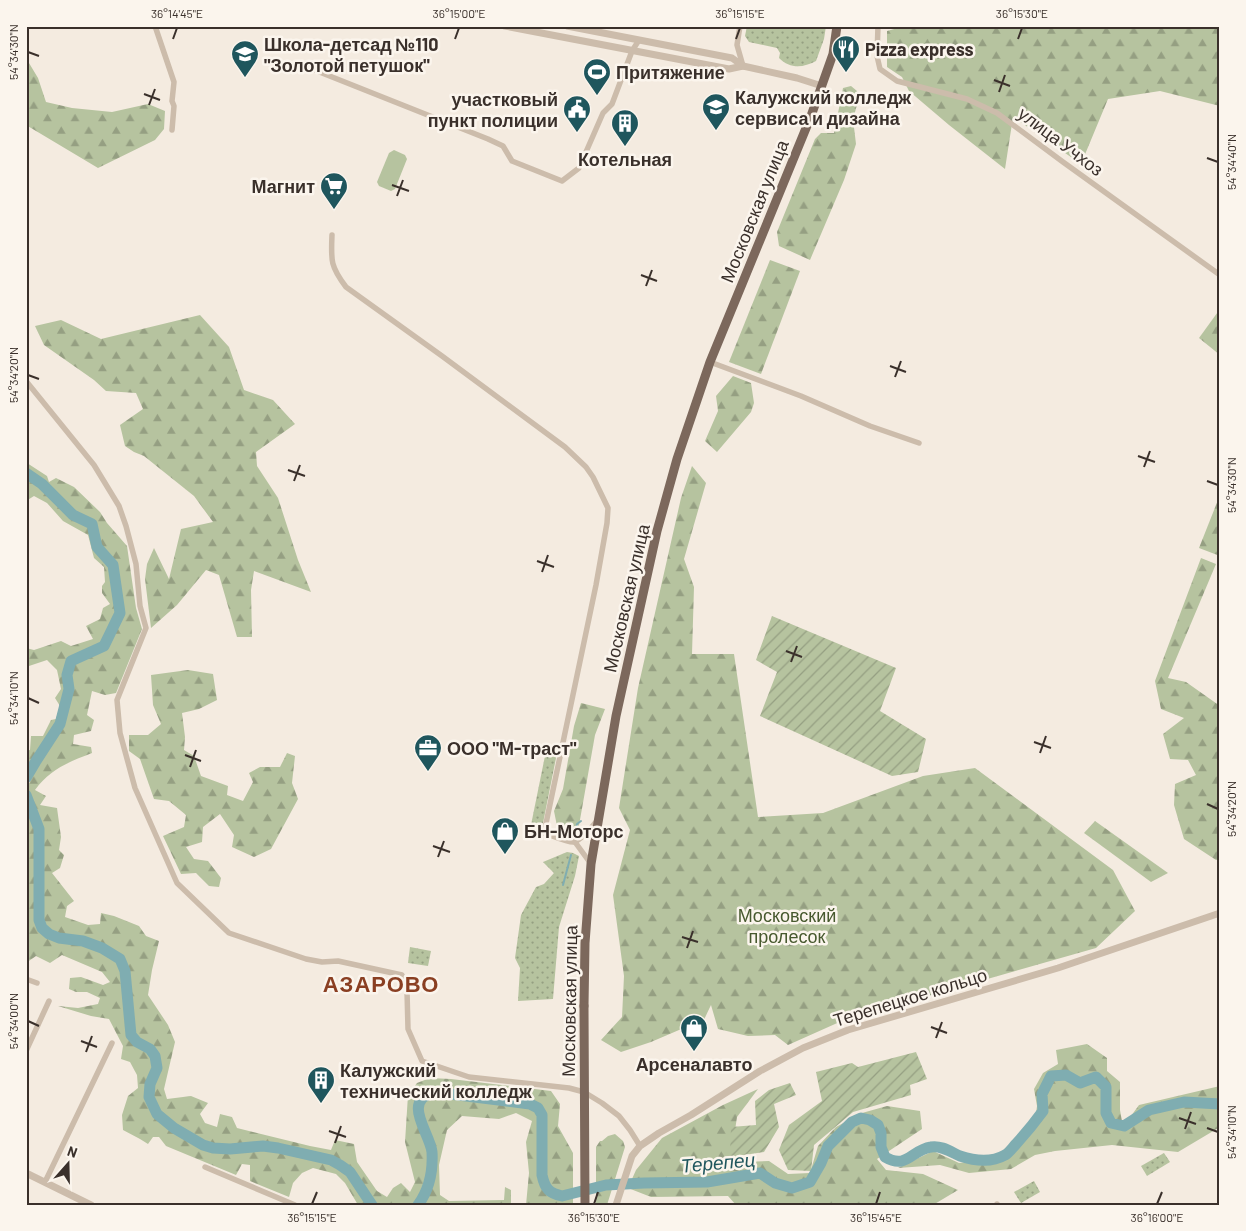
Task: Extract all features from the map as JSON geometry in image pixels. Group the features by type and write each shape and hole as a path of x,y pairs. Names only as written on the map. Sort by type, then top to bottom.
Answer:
{"main road":[{"name":"Московская улица","path":"585,1205 585,943 591,864 616,716 657,531 677,459 710,362 811,116 833,54 837,26"}],"street":[{"path":"155,26 174,82 172,130"},
{"path":"505,26 729,69 743,66"},
{"path":"567,26 732,58 743,66 797,78 822,86"},
{"path":"740,26 737,45 743,66"},
{"name":"улица Учхоз","path":"878,26 877,56 880,69 897,80 967,99 997,113 1220,275"},
{"path":"312,69 504,146 512,161 562,181 579,168 603,113 612,104 632,51 639,40"},
{"path":"332,235 332,265 346,286 565,447 586,466 608,508 596,585 544,833 575,842 591,864"},
{"path":"710,362 801,396 870,426 919,443"},
{"path":"26,381 94,465 119,506 126,526 136,564 140,606 146,628 117,700 120,733 135,788 177,883 229,933 306,959 322,962 338,961 402,975 407,991 408,1029 422,1061 469,1077 569,1088 584,1092 619,1116 640,1146"},
{"path":"575,842 598,820"},
{"name":"Терепецкое кольцо","path":"616,1205 632,1156 640,1146 802,1048 848,1030 1058,968 1220,913"},
{"path":"26,979 37,983"},
{"path":"26,1051 29,1039 49,1001"},
{"path":"45,1182 112,1043"},
{"path":"205,1167 294,1205"},
{"path":"26,1173 91,1205"}],"green space":[{"path":"747,26 826,26 824,39 816,61 806,65 792,66 779,58 780,53 777,48 749,42 745,36"},
{"path":"905,26 1220,26 1220,106 1160,91 1108,99 1081,164 1013,117 1005,169 909,91 902,77 887,67 887,31"},
{"path":"26,58 38,78 46,102 72,108 112,112 148,104 165,111 164,129 155,140 98,168 26,125"},
{"path":"851,86 857,91 859,98 853,119 856,144 844,180 810,260 779,246 777,232 815,139 821,133 834,133 843,88"},
{"path":"394,150 405,155 407,159 395,189 391,191 379,186 377,182 389,153"},
{"path":"770,260 800,271 761,374 729,362"},
{"path":"1220,309 1220,355 1199,338"},
{"path":"200,315 229,347 244,390 273,400 295,424 256,452 257,466 278,498 298,560 311,592 254,571 251,590 252,637 237,637 219,575 206,570 177,605 151,628 145,579 147,564 154,548 169,579 181,529 213,522 194,496 144,456 125,446 120,425 143,409 136,393 106,391 94,380 44,345 35,326 61,320 101,339"},
{"path":"733,376 751,383 754,403 751,412 717,452 705,441 718,411 716,396"},
{"path":"27,463 47,476 49,482 56,478 74,487 100,512 127,546 136,608 142,629 116,693 105,695 92,691 87,715 94,720 91,731 74,735 73,744 91,747 92,753 54,771 35,790 46,796 40,805 57,808 61,837 59,850 64,855 60,868 52,873 74,901 67,906 65,917 88,925 100,924 101,913 114,916 139,926 146,936 159,941 148,995 168,1025 175,1042 164,1089 167,1099 191,1096 208,1103 200,1114 205,1123 217,1127 220,1114 232,1117 237,1128 310,1146 331,1150 335,1140 354,1144 357,1162 377,1191 387,1197 393,1188 401,1183 410,1192 415,1182 405,1142 408,1095 417,1083 430,1078 451,1079 551,1091 560,1104 558,1126 573,1153 573,1205 526,1205 529,1173 526,1142 532,1121 516,1113 499,1119 462,1116 447,1130 439,1165 440,1195 449,1201 504,1200 505,1187 511,1190 511,1205 358,1205 345,1183 336,1174 313,1168 302,1173 293,1183 289,1197 250,1181 250,1165 242,1164 236,1175 166,1146 159,1137 153,1137 148,1144 123,1130 122,1115 128,1096 138,1088 137,1075 130,1062 121,1059 123,1046 109,1019 91,1016 58,1006 78,1008 98,1004 100,998 87,992 76,992 69,989 70,978 81,977 103,985 110,982 102,972 62,955 50,963 36,956 26,963 26,795 30,796 28,786 32,777 26,770 26,751 30,750 31,736 43,736 51,720 56,719 60,706 55,698 61,689 57,670 47,660 26,667 26,648 34,650 61,641 71,646 93,639 86,626 100,619 103,608 110,604 102,593 102,586 105,582 104,567 94,558 88,535 63,521 47,503 34,496 26,501"},
{"name":"Московский пролесок","path":"692,466 706,483 684,559 694,587 692,654 734,654 758,817 823,813 923,776 975,768 1113,870 1135,911 1096,948 844,1020 788,1045 775,1035 748,1036 718,1029 711,1005 699,1030 686,1027 621,1052 601,1040 622,1017 624,976 613,895 630,830 619,808 638,688 681,498"},
{"path":"1220,495 1220,556 1199,548"},
{"path":"1201,558 1216,564 1168,678 1186,682 1220,706 1220,860 1216,860 1184,839 1174,805 1175,784 1196,775 1188,760 1170,759 1163,734 1184,718 1161,709 1155,681"},
{"path":"772,616 896,668 880,711 926,739 918,772 892,776 760,716 777,672 756,660"},
{"path":"188,670 213,674 217,700 199,709 182,713 185,737 184,750 194,756 201,776 228,786 227,795 243,801 253,782 249,773 260,767 280,767 287,753 295,756 292,783 298,799 271,849 254,857 232,847 234,835 220,814 203,827 202,842 186,847 194,859 208,861 221,878 219,887 209,886 196,873 181,874 163,836 184,827 186,815 169,801 154,799 140,759 129,751 129,735 148,735 161,724 153,705 151,675"},
{"path":"581,703 605,709 595,735 578,831 557,826 554,811 563,789 574,726"},
{"path":"547,746 558,748 542,828 531,825"},
{"path":"1095,821 1168,873 1151,882 1084,833"},
{"path":"567,852 579,856 575,876 559,927 553,999 518,1001 520,968 515,958 521,915 536,887 544,884 554,873 543,862"},
{"path":"410,947 431,951 428,966 408,963"},
{"path":"1087,1044 1107,1058 1107,1071 1120,1082 1120,1110 1123,1127 1139,1105 1220,1086 1220,1127 1178,1152 1112,1145 1035,1155 1011,1169 969,1173 940,1165 898,1168 933,1151 959,1163 994,1159 1035,1120 1037,1106 1034,1089 1043,1073 1058,1064 1056,1050"},
{"path":"916,1052 927,1079 910,1085 911,1095 853,1112 814,1145 811,1171 788,1170 779,1150 789,1125 822,1101 816,1072 852,1063 858,1067"},
{"path":"790,1083 796,1095 774,1104 779,1127 764,1152 730,1157 731,1127 756,1125 755,1101 769,1090"},
{"path":"758,1089 737,1117 734,1137 739,1162 769,1161 788,1174 810,1173 818,1146 836,1127 862,1113 887,1106 920,1111 922,1129 877,1159 886,1170 923,1174 958,1190 933,1205 736,1205 728,1196 651,1197 628,1188 636,1170 662,1138 723,1105"},
{"path":"615,1134 623,1141 625,1147 607,1205 596,1205 596,1147 600,1141"},
{"path":"1164,1153 1170,1162 1147,1176 1141,1166"},
{"path":"1034,1181 1040,1192 1021,1203 1014,1192"}],"waterway":[{"name":"Терепец","path":"26,473 42,484 73,515 92,524 97,547 113,565 120,613 104,646 71,661 67,675 69,689 60,724 26,778"},
{"name":"Терепец","path":"26,795 39,829 39,920 42,928 49,934 59,938 83,941 102,948 120,959 125,971 131,1035 137,1042 150,1049 155,1056 157,1068 150,1084 149,1097 157,1114 174,1128 203,1145 213,1148 230,1149 263,1146 331,1160 350,1172 372,1205"},
{"path":"576,829 577,824 581,821"},
{"path":"563,885 571,855"},
{"name":"Терепец","path":"418,1205 428,1186 432,1159 430,1144 418,1110 419,1102 424,1096 434,1092 530,1104 538,1108 542,1115 543,1180 548,1190 562,1196 606,1185 707,1182 760,1173 775,1183 792,1188 810,1182 828,1146 852,1122 861,1118 870,1120 878,1125 881,1133 881,1147 885,1157 892,1160 904,1160 931,1147 942,1148 971,1159 1000,1158 1027,1132 1043,1111 1042,1094 1051,1076 1066,1075 1080,1083 1096,1077 1106,1087 1106,1113 1111,1123 1124,1126 1149,1110 1184,1102 1220,1104"}],"place":[{"name":"Pizza express","path":"846,73"},
{"name":"Школа-детсад №110 \"Золотой петушок\"","path":"245,78"},
{"name":"Притяжение","path":"597,96"},
{"name":"Калужский колледж сервиса и дизайна","path":"716,131"},
{"name":"участковый пункт полиции","path":"577,133"},
{"name":"Котельная","path":"625,147"},
{"name":"Магнит","path":"334,210"},
{"name":"ООО \"М-траст\"","path":"428,772"},
{"name":"БН-Моторс","path":"505,855"},
{"name":"Арсеналавто","path":"694,1052"},
{"name":"Калужский технический колледж","path":"321,1104"}],"district":[{"name":"АЗАРОВО","path":"381,983"}]}
